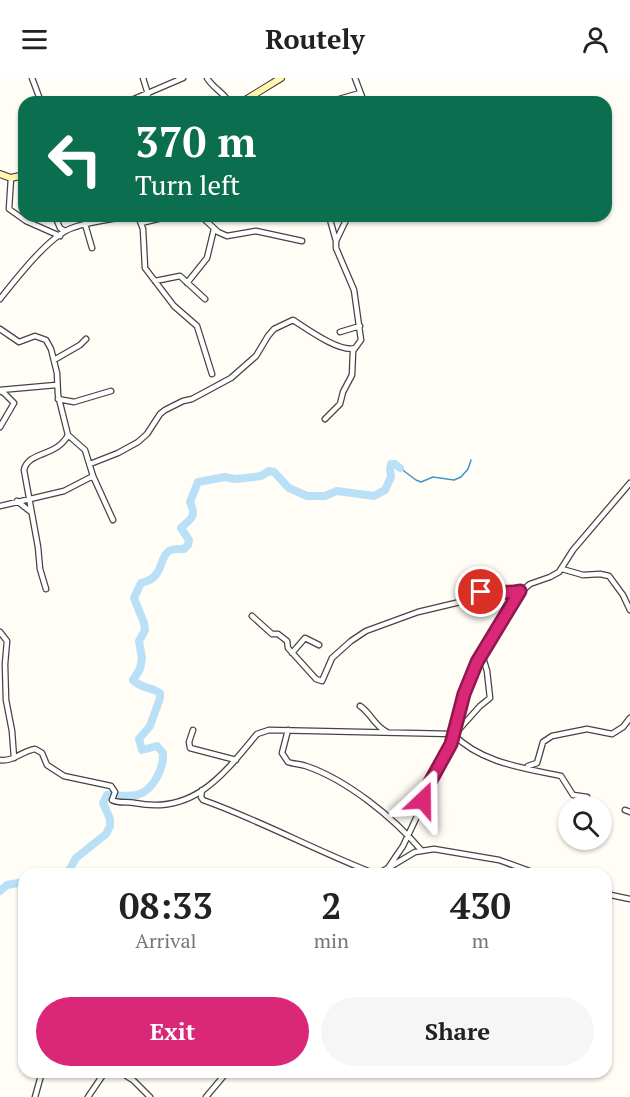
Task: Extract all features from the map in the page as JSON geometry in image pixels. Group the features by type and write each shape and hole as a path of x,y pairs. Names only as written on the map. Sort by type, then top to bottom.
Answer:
{"street":[{"path":"32,78 39,96"},
{"path":"143,78 144,96"},
{"path":"164,87 165,78"},
{"path":"146,96 183,78"},
{"path":"207,78 213,87 225,96"},
{"path":"252,96 281,78"},
{"path":"355,78 361,96"},
{"path":"350,96 360,93"},
{"path":"0,174 10,178 18,176"},
{"path":"10,178 8,205 11,212 18,215"},
{"path":"31,222 60,236"},
{"path":"58,222 60,228 65,231"},
{"path":"0,299 28,265 65,231 97,222"},
{"path":"145,222 141,223 144,234 143,264 174,306 197,326 212,374"},
{"path":"207,222 222,234 232,236 256,231 302,241"},
{"path":"325,419 340,404 343,392 352,375 355,348 361,340 354,290 336,248 331,222"},
{"path":"336,241 345,222"},
{"path":"85,224 92,248"},
{"path":"188,283 207,258 214,229"},
{"path":"155,280 180,276 205,298"},
{"path":"90,464 138,442 165,410 192,399 231,378 256,356 274,330 293,320 306,330 339,347 347,350 355,348"},
{"path":"340,332 360,326"},
{"path":"0,329 19,342 34,336 49,343 58,378 56,385 58,399 68,435 83,447 113,520"},
{"path":"54,360 86,339"},
{"path":"0,391 56,385"},
{"path":"0,391 14,403 0,427"},
{"path":"58,399 74,402 111,391"},
{"path":"46,589 40,569 39,547 24,470 29,460 52,452 68,435"},
{"path":"0,506 64,491 93,476"},
{"path":"252,616 272,634 278,634 287,641 287,647 292,653 316,679 322,681 332,658 366,631 418,612 460,602 485,591 501,594 520,591 555,575 562,569 573,550 630,483"},
{"path":"17,501 32,513"},
{"path":"562,569 583,575 609,576 623,595 630,610"},
{"path":"388,868 403,846 420,810 427,788 449,749 466,688 482,654 520,591"},
{"path":"0,632 7,641 6,700 14,758"},
{"path":"292,653 305,638 319,645"},
{"path":"454,735 490,698 487,671 482,654"},
{"path":"360,706 367,711 377,726 389,733"},
{"path":"525,767 537,763 543,742 548,737 587,729 612,734 623,727 630,718"},
{"path":"193,730 189,742 190,748 236,760"},
{"path":"0,760 4,762 27,750 35,749 42,753 47,765 64,776 108,784 116,792 112,800 117,803 128,801 153,806 186,799 218,780 257,734 269,730 340,730 454,735 474,752 509,765 561,776 575,796"},
{"path":"288,730 282,753 288,762 308,767 354,791 414,840 421,850"},
{"path":"202,790 203,800 229,809 311,845 338,860 360,868"},
{"path":"388,868 421,850 434,849 490,858 520,868"},
{"path":"612,895 630,899"},
{"path":"35,1097 40,1078"},
{"path":"88,1097 100,1078"},
{"path":"130,1078 150,1097"},
{"path":"206,1097 222,1078"}],"waterway":[{"path":"400,468 421,482 433,477 454,480 461,477 468,469 471,460"},
{"path":"70,868 76,858 106,834 110,826 110,819 103,803 107,795 130,796 143,793 153,784 162,765 163,753 157,746 142,750 139,739 150,726 160,693 139,685 133,680 140,669 142,658 139,641 145,630 134,598 141,583 158,573 169,551 184,549 188,545 189,540 181,528 192,517 190,502 198,482 225,477 235,479 261,476 269,471 274,472 289,488 307,496 325,496 337,491 374,496 385,490 391,477 391,464 400,468"},
{"path":"0,891 7,885 18,883"}],"route":[{"path":"423,800 451,744 464,694 477,662 520,591 510,594 481,592"}]}
